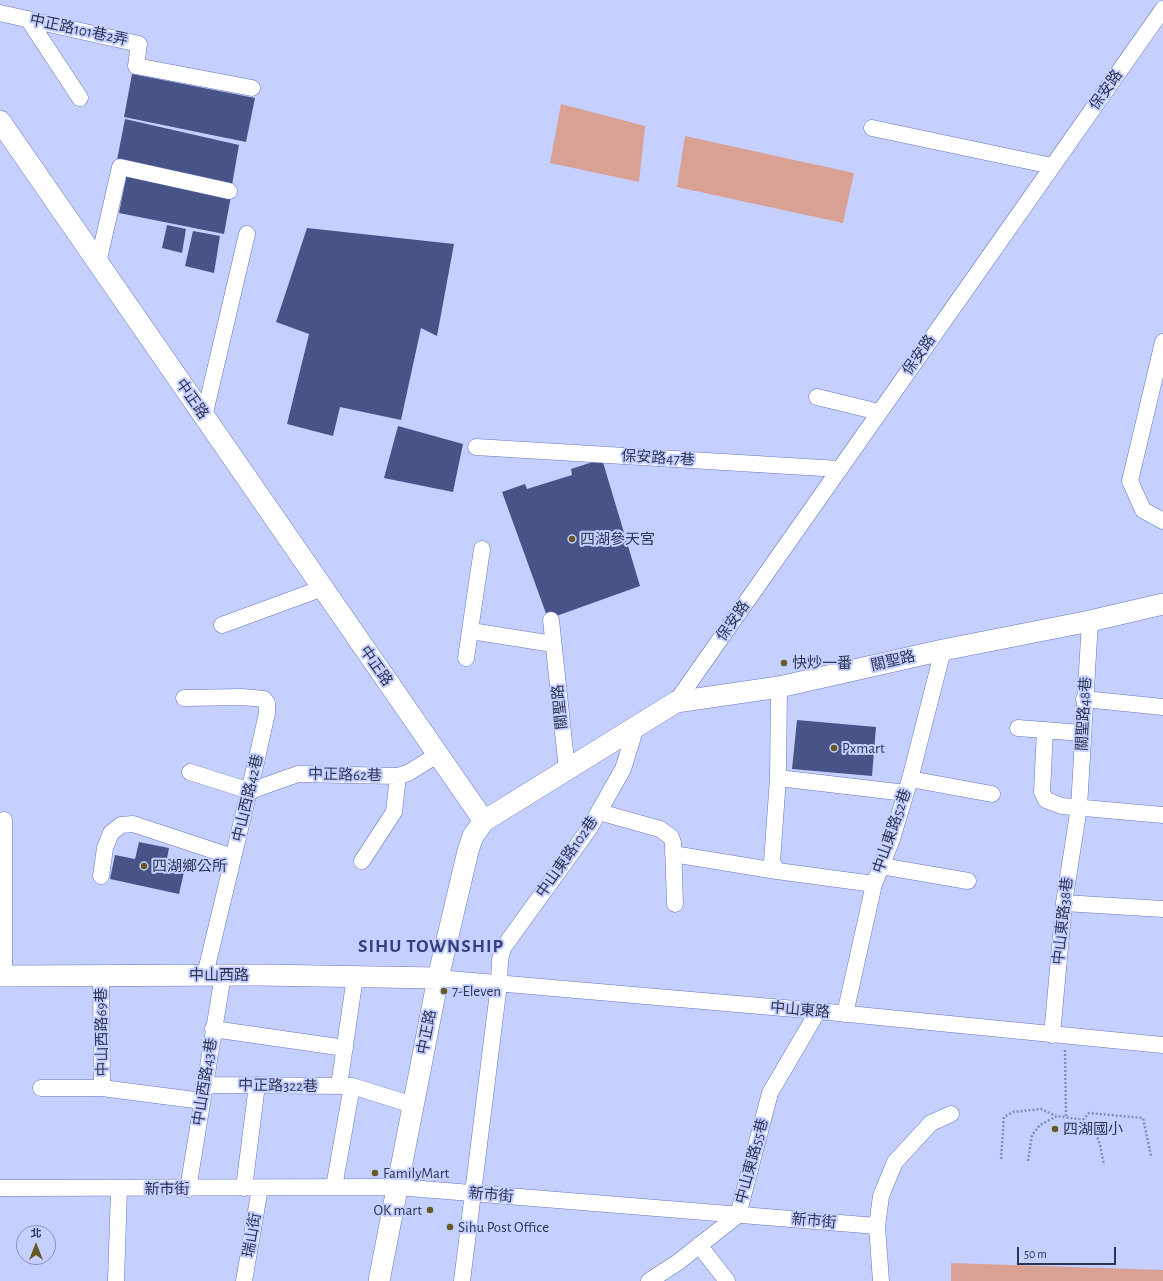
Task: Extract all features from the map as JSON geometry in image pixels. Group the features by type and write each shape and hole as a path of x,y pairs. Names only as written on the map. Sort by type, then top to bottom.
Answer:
{"main road":[{"name":"中正路","path":"0,121 484,822 473,836 468,851 438,978 379,1281"},
{"name":"關聖路","path":"484,822 676,702 779,687 943,650 1090,621 1163,604"},
{"name":"中山西路","path":"2,976 438,978"}],"street":[{"name":"保安路","path":"676,702 1163,9"},
{"name":"中正路101巷2弄","path":"0,13 139,44 136,66 252,88"},
{"path":"28,19 80,98"},
{"path":"872,128 1052,166"},
{"path":"98,263 120,167 229,191"},
{"path":"204,417 247,234"},
{"path":"1163,342 1130,481 1142,510 1163,521"},
{"path":"817,397 879,412"},
{"name":"保安路47巷","path":"476,447 839,469"},
{"path":"466,658 482,549"},
{"path":"222,625 323,588"},
{"name":"關聖路","path":"551,620 567,770"},
{"name":"關聖路48巷","path":"1079,807 1084,699 1090,621"},
{"path":"471,631 553,644"},
{"name":"中山東路52巷","path":"845,1014 874,884 908,786 943,650"},
{"path":"777,871 772,862 778,778 779,687"},
{"name":"中山西路42巷","path":"184,698 250,698 264,699 267,703 267,712 250,791 233,857 214,976"},
{"path":"1084,699 1163,707"},
{"name":"中山東路102巷","path":"462,1281 499,984 500,960 508,940 589,829 599,812 623,769 636,727"},
{"path":"1018,728 1082,733"},
{"path":"1045,730 1042,792 1046,800 1062,806 1163,815"},
{"name":"中正路62巷","path":"250,791 298,774 398,776 408,773 437,755"},
{"path":"190,772 250,791"},
{"path":"362,861 394,812 398,776"},
{"path":"778,778 908,786 992,794"},
{"name":"中山東路38巷","path":"1052,1035 1064,903 1079,807"},
{"path":"599,812 665,832 673,843 675,904"},
{"path":"2,976 2,846 4,820"},
{"path":"101,876 105,848 111,834 121,825 133,824 233,857"},
{"path":"673,854 777,871 874,884"},
{"path":"881,866 968,880"},
{"path":"1064,903 1163,910"},
{"name":"中山西路69巷","path":"101,976 102,1088"},
{"name":"中山西路43巷","path":"188,1188 213,1029 214,976"},
{"path":"334,1187 345,1086 345,1048 355,977"},
{"name":"中山東路","path":"438,978 818,1011 1163,1045"},
{"name":"中山東路55巷","path":"649,1281 738,1215 770,1093 818,1011"},
{"path":"213,1029 345,1048"},
{"name":"中正路322巷","path":"204,1085 345,1086 413,1105"},
{"path":"244,1188 257,1085"},
{"name":"中山西路69巷","path":"40,1088 102,1088 202,1101"},
{"path":"881,1281 877,1226 881,1196 895,1162 931,1123 951,1114"},
{"name":"新市街","path":"0,1188 118,1189 397,1187 877,1226"},
{"name":"瑞山街","path":"244,1281 260,1188"},
{"path":"116,1281 118,1189"},
{"path":"699,1245 727,1281"}],"path":[{"path":"1065,1050 1066,1117"},
{"path":"1001,1159 1004,1117 1013,1112 1041,1109 1057,1116 1083,1120 1094,1129 1100,1145 1104,1165"},
{"path":"1083,1120 1089,1113 1143,1118 1151,1156"},
{"path":"1028,1161 1032,1135 1040,1125 1057,1116"}],"shaded area":[{"path":"561,104 645,126 639,182 550,163"},
{"path":"685,136 854,173 843,223 677,187"},
{"path":"951,1263 1163,1270 1163,1281 951,1281"}],"building":[{"path":"132,74 255,98 246,142 124,117"},
{"path":"125,119 239,145 232,185 117,160"},
{"path":"127,173 231,196 224,234 119,213"},
{"path":"167,225 186,229 182,253 162,248"},
{"path":"307,228 454,244 437,336 421,328 401,420 340,407 333,436 287,424 309,334 276,322"},
{"path":"193,231 220,236 214,273 185,266"},
{"path":"398,426 463,444 453,492 384,478"},
{"name":"四湖參天宮","path":"602,459 640,586 548,619 502,492 525,484 527,489 572,475 571,469"},
{"name":"Pxmart","path":"797,720 876,727 872,776 792,769"},
{"name":"四湖鄉公所","path":"139,842 169,848 166,864 185,868 179,894 110,879 115,855 135,859"}],"place":[{"name":"四湖參天宮","path":"572,539"},
{"name":"快炒一番","path":"784,663"},
{"name":"Pxmart","path":"834,748"},
{"name":"四湖鄉公所","path":"144,866"},
{"name":"7-Eleven","path":"444,991"},
{"name":"四湖國小","path":"1055,1129"},
{"name":"FamilyMart","path":"375,1173"},
{"name":"OK mart","path":"430,1210"},
{"name":"Sihu Post Office","path":"450,1227"}],"district":[{"name":"SIHU TOWNSHIP","path":"431,946"}]}
